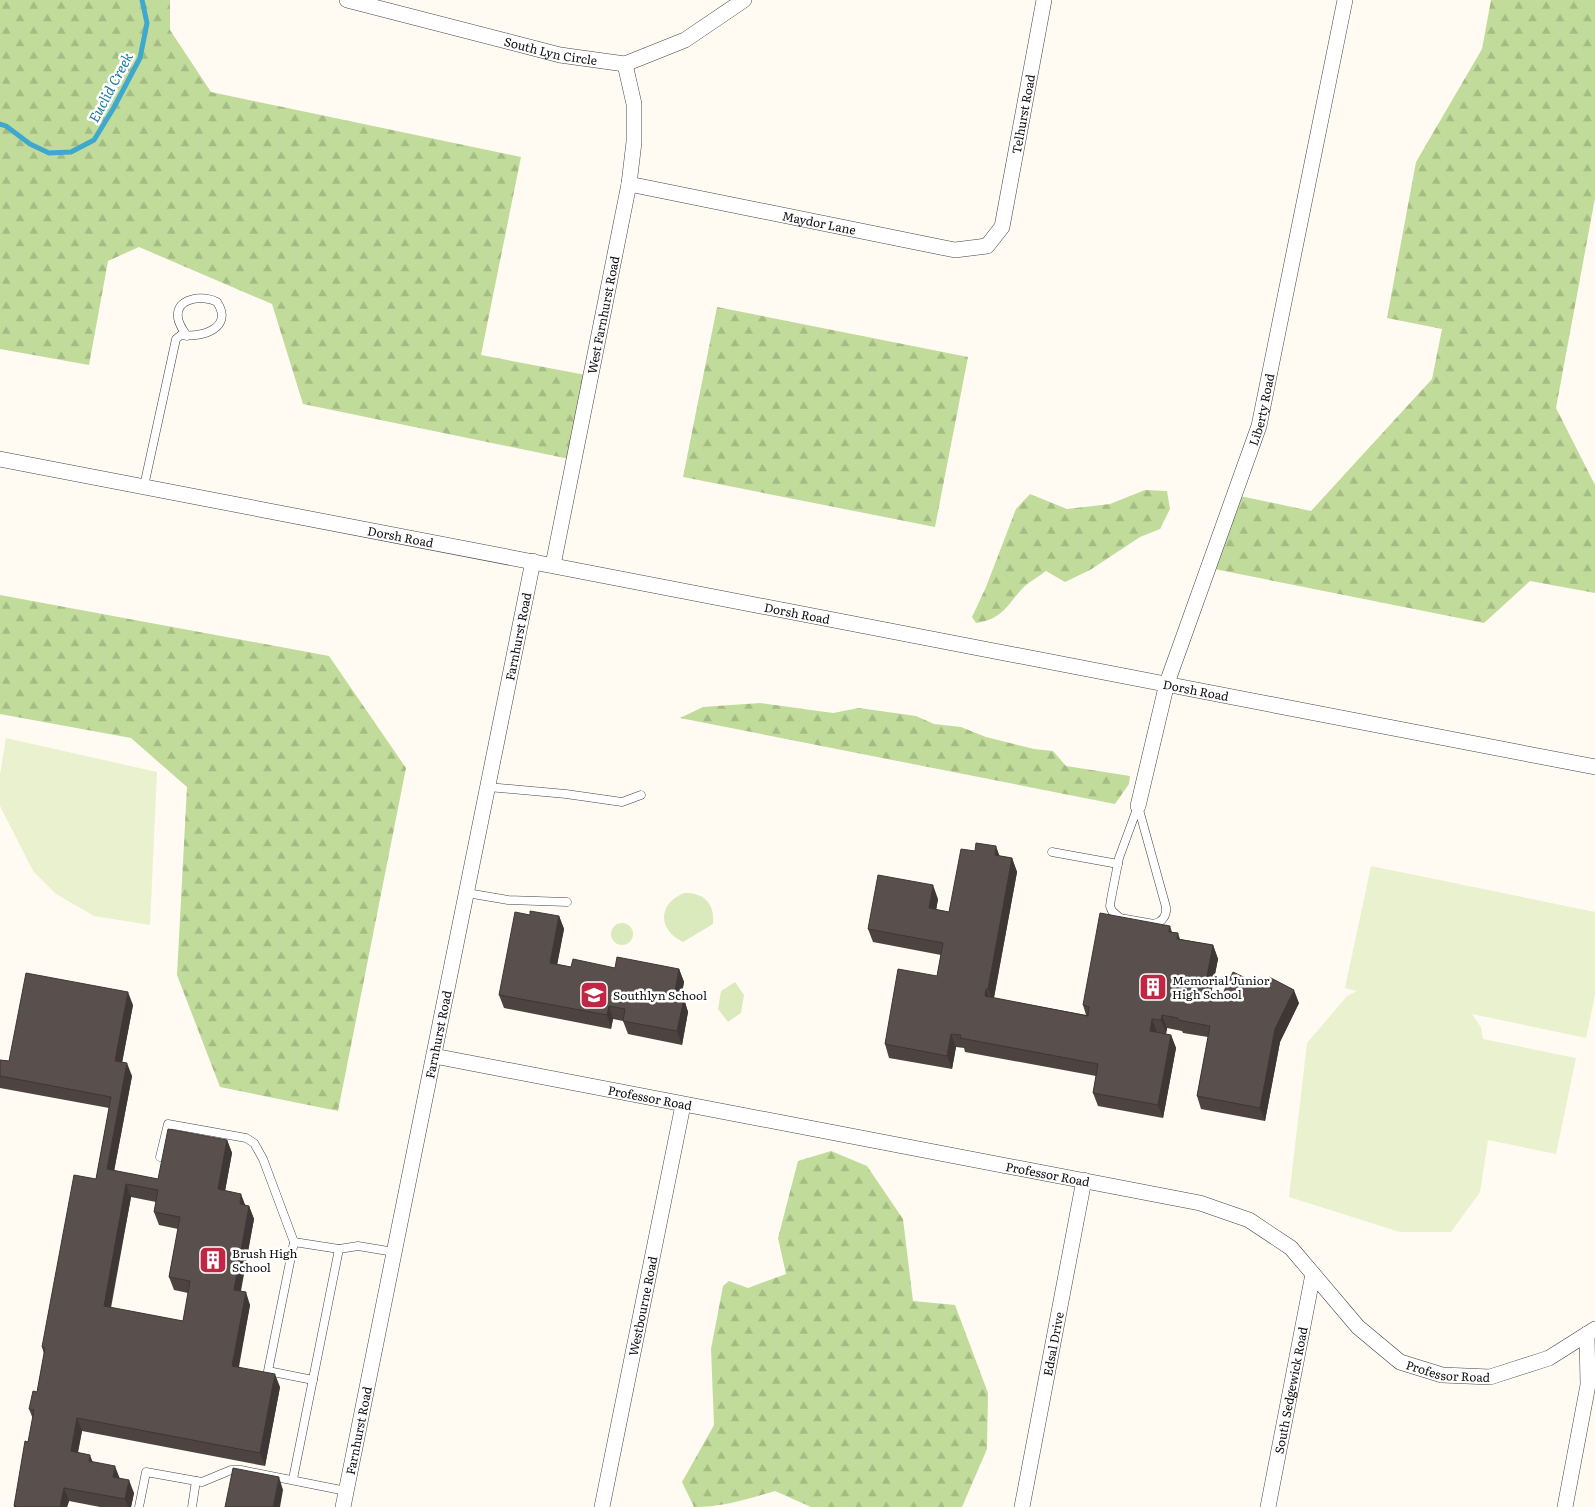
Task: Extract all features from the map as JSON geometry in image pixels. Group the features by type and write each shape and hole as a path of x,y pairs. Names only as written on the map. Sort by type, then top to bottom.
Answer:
{"street":[{"name":"South Lyn Circle","path":"347,0 560,55 625,64"},
{"path":"625,64 684,40 744,0"},
{"name":"Telhurst Road","path":"1002,227 1044,0"},
{"name":"Liberty Road","path":"1138,806 1167,684 1260,426 1345,0"},
{"name":"West Farnhurst Road","path":"553,565 629,184 634,142 634,104 625,64"},
{"name":"Maydor Lane","path":"629,184 955,250 987,246 1002,227"},
{"name":"Dorsh Road","path":"0,459 1595,766"},
{"name":"Farnhurst Road","path":"343,1507 533,561"},
{"name":"Professor Road","path":"434,1056 1200,1203 1249,1220 1291,1248 1358,1327 1400,1362 1442,1375 1490,1377 1550,1358 1591,1331"},
{"name":"Westbourne Road","path":"602,1507 683,1105"},
{"name":"Edsal Drive","path":"1022,1507 1084,1180"},
{"name":"South Sedgewick Road","path":"1268,1507 1313,1274"},
{"path":"1565,1507 1588,1385 1591,1331"}],"lane":[{"path":"144,486 176,339 181,335 187,336 195,336 210,333 219,323 221,314 217,302 200,297 187,301 184,304 180,309 178,319 181,328 187,336"},
{"path":"488,787 566,794 622,802 641,795"},
{"path":"1138,806 1166,907 1166,915 1159,923 1154,924 1120,918 1112,911 1110,906 1118,864 1138,806"},
{"path":"1052,852 1118,864"},
{"path":"467,893 508,900 567,902"},
{"path":"160,1157 168,1124 246,1138 254,1143 294,1242 268,1371 313,1380"},
{"path":"294,1242 339,1249 358,1246 394,1252"},
{"path":"293,1479 339,1249"},
{"path":"140,1507 146,1472 202,1482 231,1470 241,1470 346,1491"},
{"path":"192,1507 196,1481"}],"green space":[{"path":"0,0 170,0 170,30 211,92 521,157 481,355 591,376 574,460 303,404 272,304 139,247 108,261 89,365 0,349"},
{"path":"1491,0 1595,0 1595,198 1556,408 1595,485 1595,593 1530,581 1484,623 1209,568 1235,495 1311,511 1432,379 1442,329 1387,318 1416,162 1482,49"},
{"path":"717,307 968,357 935,527 683,477"},
{"path":"1145,490 1167,491 1170,509 1160,529 1140,537 1090,570 1065,582 1046,571 1026,585 1000,614 986,621 976,623 972,617 986,587 1016,509 1030,494 1067,509 1110,504"},
{"path":"0,595 329,656 406,768 338,1111 220,1087 177,975 187,787 131,738 0,714"},
{"path":"760,703 833,713 859,708 916,716 934,724 961,727 986,737 1034,749 1053,751 1066,766 1130,776 1129,784 1115,804 680,718 703,707"},
{"path":"6,738 157,772 150,925 94,916 56,894 33,871 0,806 0,774"},
{"path":"1371,866 1595,912 1595,995 1586,1038 1472,1014 1481,1027 1483,1039 1576,1058 1556,1154 1488,1140 1480,1192 1451,1232 1400,1232 1289,1197 1307,1043 1347,996 1357,991 1345,988"},
{"path":"684,893 697,895 707,901 712,911 713,924 683,942 669,931 664,917 665,910 669,904"},
{"path":"622,923 630,926 633,934 630,942 622,945 614,942 611,934 614,926"},
{"path":"735,982 744,995 741,1013 728,1022 718,1009 721,991"},
{"path":"831,1151 867,1166 903,1219 913,1301 955,1305 988,1393 987,1449 962,1507 811,1507 775,1491 725,1504 694,1507 682,1482 714,1425 711,1349 723,1286 729,1281 748,1288 786,1274 778,1238 798,1161"}],"building":[{"name":"Memorial Junior High School","path":"976,843 996,846 995,855 1012,858 988,989 986,989 985,996 1088,1016 1089,1007 1083,1005 1100,913 1170,926 1169,932 1178,933 1177,939 1213,945 1203,997 1220,1000 1233,972 1264,987 1269,977 1294,990 1275,1029 1260,1108 1197,1096 1210,1026 1162,1015 1161,1020 1152,1019 1150,1031 1171,1035 1158,1105 1093,1093 1098,1064 960,1038 961,1035 951,1034 947,1056 885,1044 898,969 937,976 943,943 868,929 878,875 933,885 929,908 949,912 961,849 975,851"},
{"name":"Southlyn School","path":"530,911 559,916 550,963 571,967 573,959 615,968 617,957 679,969 674,997 684,999 677,1031 623,1021 625,1009 609,1006 607,1015 499,995 515,912 530,915"},
{"name":"Brush High School","path":"26,973 128,992 115,1061 127,1063 107,1169 158,1179 168,1129 227,1140 218,1189 241,1194 240,1204 249,1206 234,1290 246,1292 232,1366 275,1374 260,1453 77,1418 71,1451 90,1455 89,1461 115,1466 113,1477 129,1480 125,1499 64,1488 60,1507 14,1506 25,1441 28,1442 34,1410 29,1409 33,1391 37,1392 45,1348 42,1347 74,1175 96,1179 111,1097 0,1076 0,1060 9,1061","holes":["126,1184 158,1190 154,1212 180,1217 169,1277 190,1281 183,1321 104,1306"]},
{"path":"233,1468 279,1477 273,1507 225,1507"}],"waterway":[{"name":"Euclid Creek","path":"0,124 6,126 30,144 49,153 71,152 94,140 140,58 147,23 142,0"}],"place":[{"name":"Memorial Junior High School","path":"1153,987"},
{"name":"Southlyn School","path":"594,995"},
{"name":"Brush High School","path":"213,1260"}]}
